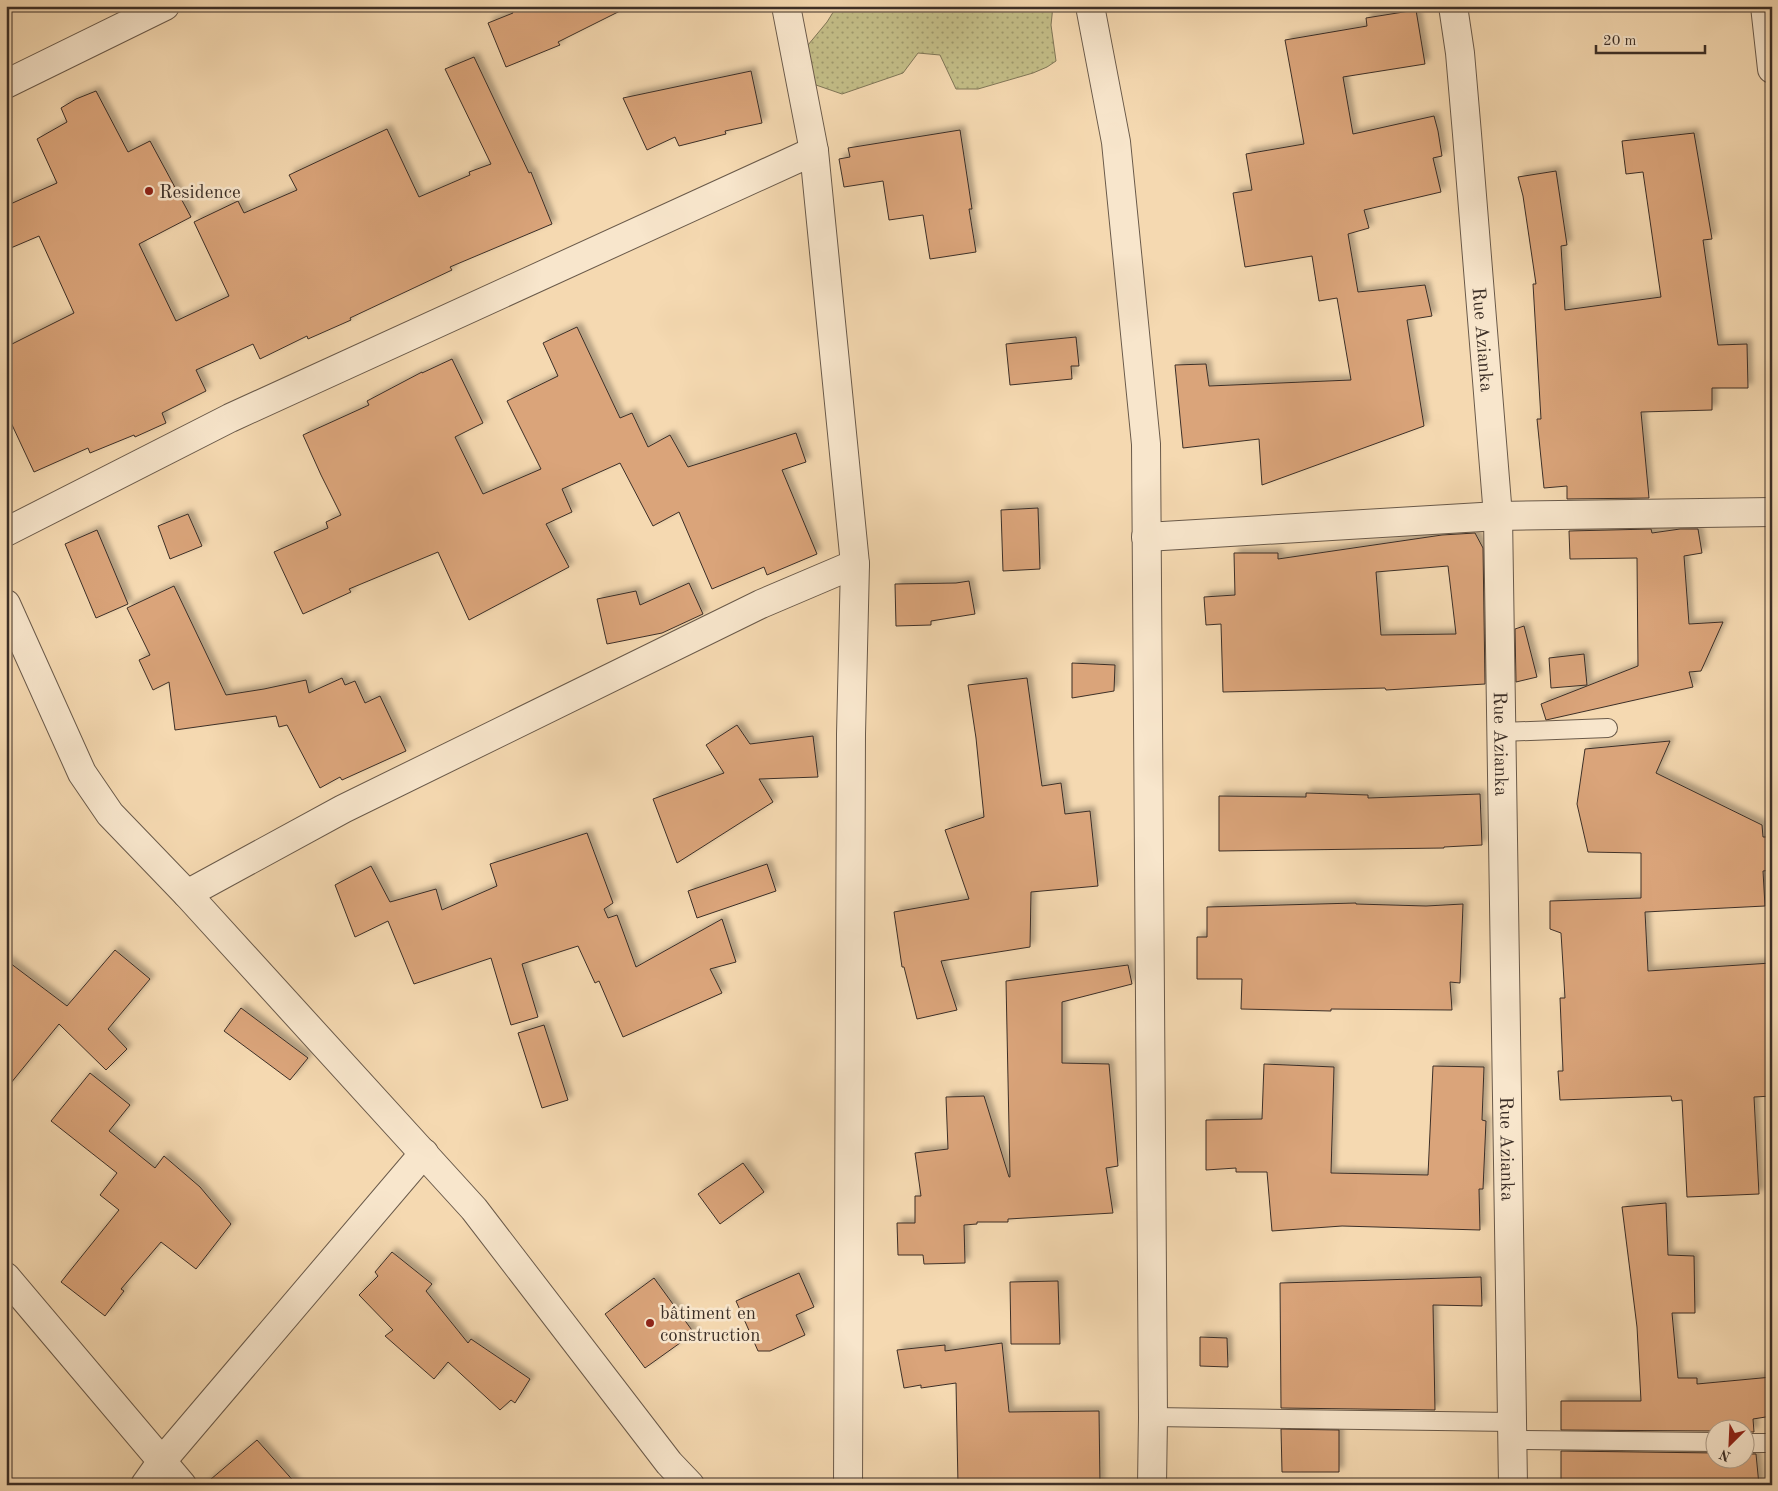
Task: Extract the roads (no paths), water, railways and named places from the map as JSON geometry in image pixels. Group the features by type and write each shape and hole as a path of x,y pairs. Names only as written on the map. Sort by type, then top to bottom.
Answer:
{"street":[{"path":"6,84 164,6"},
{"path":"786,6 814,151 856,564 851,734 848,1485"},
{"path":"1090,6 1116,142 1146,444 1152,1485"},
{"name":"Rue Azianka","path":"1453,6 1460,53 1498,516 1513,1485"},
{"path":"1765,6 1772,69"},
{"path":"6,532 230,418 814,151"},
{"path":"1146,537 1498,516 1772,512"},
{"path":"187,894 343,809 762,604 856,564"},
{"path":"6,604 82,772 110,814 187,894 488,1225 669,1463 690,1485"},
{"path":"145,1485 162,1461 424,1153"},
{"path":"6,1277 182,1485"}],"lane":[{"path":"1502,732 1608,728"},
{"path":"1152,1417 1512,1431 1706,1441"},
{"path":"1756,1442 1772,1443"}],"place":[{"name":"Residence","path":"149,191"},
{"name":"bâtiment en construction","path":"650,1323"}]}
